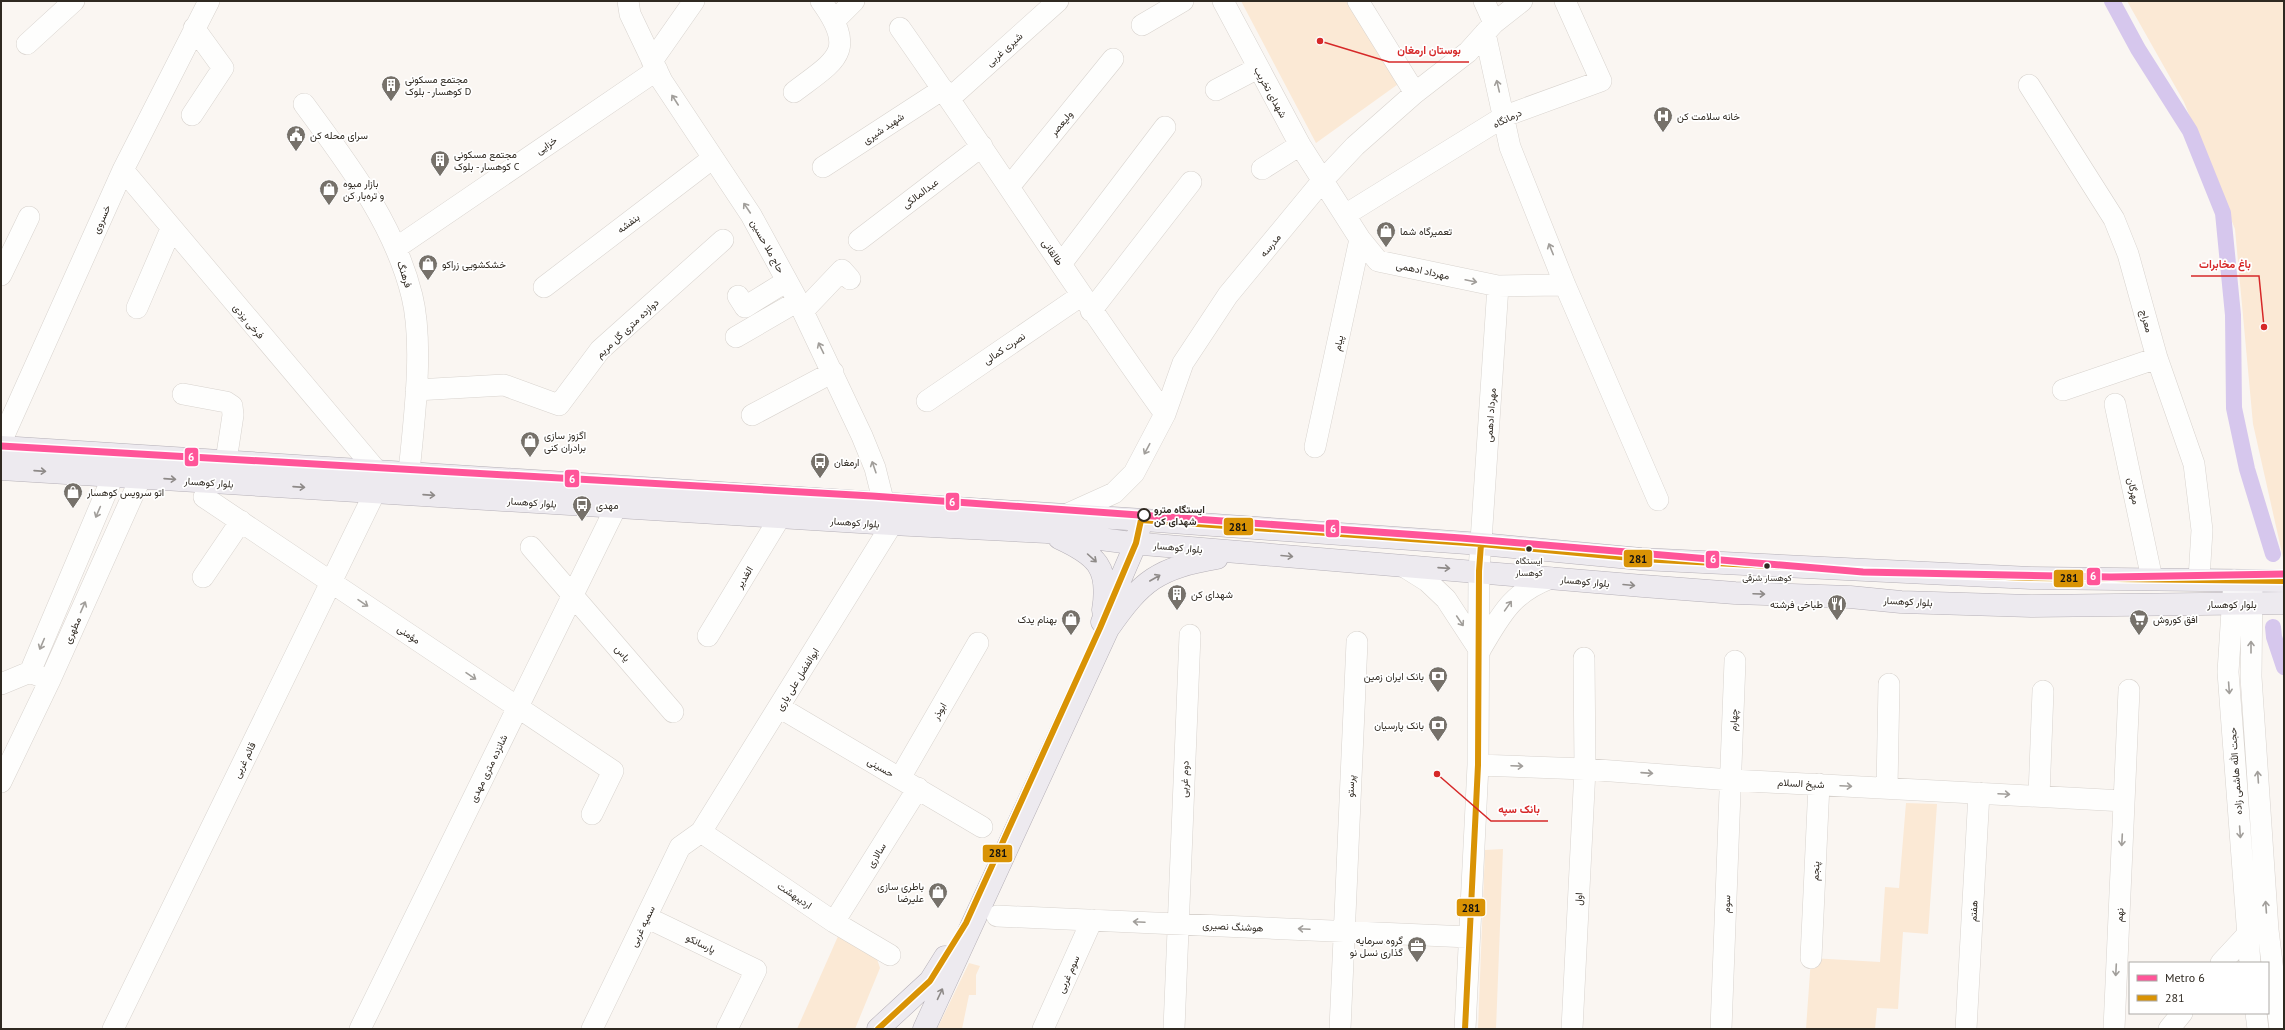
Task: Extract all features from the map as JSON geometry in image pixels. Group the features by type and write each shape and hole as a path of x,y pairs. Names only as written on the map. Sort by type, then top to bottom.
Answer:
{"main road":[{"name":"بلوار کوهسار","path":"1,447 1141,520 1482,544 1641,559 2031,578 2199,579 2284,582"},
{"name":"بلوار کوهسار","path":"1,469 892,524 1047,532 1136,543 1248,553 1735,593 1850,597 1909,602 2031,606 2284,603"},
{"path":"878,1029 930,981 966,923 1100,628 1136,543 1141,520"},
{"path":"1047,532 1076,546 1100,565 1103,578 1104,599 1100,628"},
{"path":"924,1029 1108,629 1126,604 1147,582 1171,568 1184,564 1248,553"}],"street":[{"path":"26,44 74,1"},
{"name":"خسروی","path":"1,442 123,170 209,1"},
{"path":"654,65 694,1"},
{"path":"794,92 832,62 839,51 840,35 835,20 821,1"},
{"path":"835,20 854,1"},
{"name":"شیری غربی","path":"947,93 1058,1"},
{"path":"1142,25 1183,1"},
{"name":"شهدای تخریب","path":"1224,1 1258,68 1300,145 1323,180"},
{"path":"1358,1 1415,93"},
{"path":"1484,1 1510,147 1565,285 1658,500"},
{"name":"مدرسه","path":"1063,516 1114,493 1134,473 1165,414 1183,363 1228,295 1323,180 1355,146 1415,93 1468,52 1490,28 1522,1"},
{"name":"درمانگاه","path":"1345,215 1505,116 1601,81 1565,1"},
{"name":"حاج ملا حسین","path":"630,2 630,14 654,65 751,215 801,306 833,372 872,462 884,504"},
{"path":"192,115 223,68 194,28"},
{"name":"طالقانی","path":"900,28 947,93 1062,264 1086,303 1165,414"},
{"name":"ولیعصر","path":"1009,187 1112,59"},
{"name":"خزایی","path":"396,248 654,65"},
{"path":"1216,90 1258,68"},
{"name":"معراج","path":"2030,85 2114,219 2128,254 2157,358 2194,464 2202,530 2199,579"},
{"name":"شهید شیری","path":"823,167 947,93"},
{"name":"فرهنگ","path":"304,104 375,204 396,248 413,297 417,341 416,390 409,472"},
{"path":"1062,264 1165,127"},
{"path":"1262,169 1300,145"},
{"name":"عبدالمالکی","path":"859,240 982,146"},
{"name":"بنفشه","path":"544,287 713,158"},
{"name":"فرخی یزدی","path":"123,170 171,229 376,470"},
{"name":"مهرداد ادهمی","path":"1323,180 1360,239 1378,261 1498,286 1565,285"},
{"name":"نصرت کمالی","path":"927,401 1086,303 1191,182"},
{"path":"1,275 29,217"},
{"path":"137,308 171,229"},
{"name":"پیام","path":"1315,447 1360,239"},
{"name":"دوازده متری گل مریم","path":"416,390 504,385 559,405 600,350 723,240"},
{"path":"736,337 801,306 842,270 850,280"},
{"path":"738,296 745,307 787,280"},
{"name":"مهرداد ادهمى","path":"1465,1029 1478,765 1480,651 1479,571 1498,286"},
{"path":"2064,390 2157,358"},
{"path":"752,415 833,372"},
{"path":"183,394 226,402 232,406 233,415 226,461"},
{"name":"مهرگان","path":"2115,404 2152,579"},
{"path":"30,672 113,476"},
{"name":"مطهری","path":"1,782 50,680 141,477"},
{"name":"قائم غربی","path":"113,1029 375,492"},
{"name":"مؤمنی","path":"204,497 614,772 592,814"},
{"name":"شانزده متری مهدی","path":"360,1029 616,507"},
{"name":"الغدیر","path":"708,636 780,517"},
{"path":"203,577 241,521"},
{"name":"ابوالفضل علی یاری","path":"701,832 892,524"},
{"name":"یاس","path":"531,547 574,595 673,712"},
{"path":"1403,566 1427,581 1446,599 1480,651 1513,599 1532,585 1551,578"},
{"name":"حجت الله هاشمی زاده","path":"2243,580 2242,604 2228,672 2250,962"},
{"path":"2242,604 2251,677 2268,930 2280,1029"},
{"name":"دوم غربی","path":"1174,1029 1190,635"},
{"name":"پرستو","path":"1340,1029 1343,931 1357,642"},
{"name":"ابوذر","path":"900,778 978,643"},
{"name":"اول","path":"1572,1029 1584,768 1584,658"},
{"name":"چهارم","path":"1731,780 1735,661"},
{"path":"1,684 30,672 50,680"},
{"path":"1887,788 1889,684"},
{"name":"نهم","path":"2114,1029 2129,690"},
{"path":"2039,796 2043,691"},
{"name":"حسینی","path":"779,707 982,827"},
{"name":"شیخ السلام","path":"1478,765 1584,768 1731,780 2124,801"},
{"name":"سوم","path":"1720,1029 1731,780"},
{"name":"پنجم","path":"1810,958 1819,784"},
{"name":"سالاری","path":"834,922 918,788"},
{"name":"هفتم","path":"1966,1029 1979,793"},
{"name":"سمیه غربی","path":"592,1029 680,847 701,832"},
{"name":"اردیبهشت","path":"701,832 834,922 890,955"},
{"name":"هوشنگ نصیری","path":"997,916 1469,937"},
{"name":"پارسانکو","path":"646,917 756,970 727,1029"},
{"name":"سوم غربی","path":"1043,1029 1092,920"},
{"path":"2222,962 2247,935 2268,930"},
{"path":"2169,1029 2181,1014"},
{"path":"2256,1014 2258,1029"}],"shaded area":[{"path":"1241,1 1353,1 1401,82 1316,143"},
{"path":"2127,1 2284,1 2284,562 2253,424 2235,229 2184,102"},
{"path":"1906,803 1937,804 1928,934 1903,932 1898,1009 1877,1008 1875,1029 1806,1029 1811,958 1880,962 1885,887 1899,888"},
{"path":"1503,849 1496,1029 1478,1029 1485,850"},
{"path":"839,934 876,956 880,968 855,1029 797,1029"},
{"path":"969,963 980,966 976,975 976,995 969,995 962,1029 937,1029"}],"waterway":[{"path":"2112,1 2138,49 2190,131 2223,213 2233,315 2234,408 2247,469 2273,554"},
{"path":"2273,627 2274,637 2284,667"}],"metro line":[{"name":"6","path":"1,446 872,496 1461,538 1863,572 2111,577 2284,574"}],"transit line":[{"name":"281","path":"878,1029 930,981 966,923 1100,628 1136,543 1141,520 1481,544 1641,559 1902,573 2031,578 2284,581"},
{"name":"281","path":"1465,1029 1478,765 1479,571 1481,544"}],"place":[{"name":"بوستان ارمغان","path":"1320,41"},
{"name":"مجتمع مسکونی کوهسار - بلوک D","path":"391,102"},
{"name":"خانه سلامت کن","path":"1663,133"},
{"name":"سرای محله کن","path":"296,152"},
{"name":"مجتمع مسکونی کوهسار - بلوک C","path":"440,177"},
{"name":"بازار میوه و تره‌بار کن","path":"329,206"},
{"name":"تعمیرگاه شما","path":"1386,248"},
{"name":"خشکشویی زراکو","path":"428,281"},
{"name":"باغ مخابرات","path":"2264,327"},
{"name":"اگزوز سازی برادران کنی","path":"530,458"},
{"name":"ارمغان","path":"820,479"},
{"name":"اتو سرویس کوهسار","path":"73,509"},
{"name":"ایستگاه مترو شهدای کن","path":"1144,515"},
{"name":"مهدی","path":"582,522"},
{"name":"ایستگاه کوهسار","path":"1529,549"},
{"name":"کوهسار شرقی","path":"1767,566"},
{"name":"شهدای کن","path":"1177,611"},
{"name":"طباخی فرشته","path":"1837,621"},
{"name":"بهنام یدک","path":"1071,636"},
{"name":"افق کوروش","path":"2139,636"},
{"name":"بانک ایران زمین","path":"1438,693"},
{"name":"بانک پارسیان","path":"1438,742"},
{"name":"بانک سپه","path":"1437,774"},
{"name":"باطری سازی علیرضا","path":"938,909"},
{"name":"گروه سرمایه گذاری نسل نو","path":"1417,963"}]}
